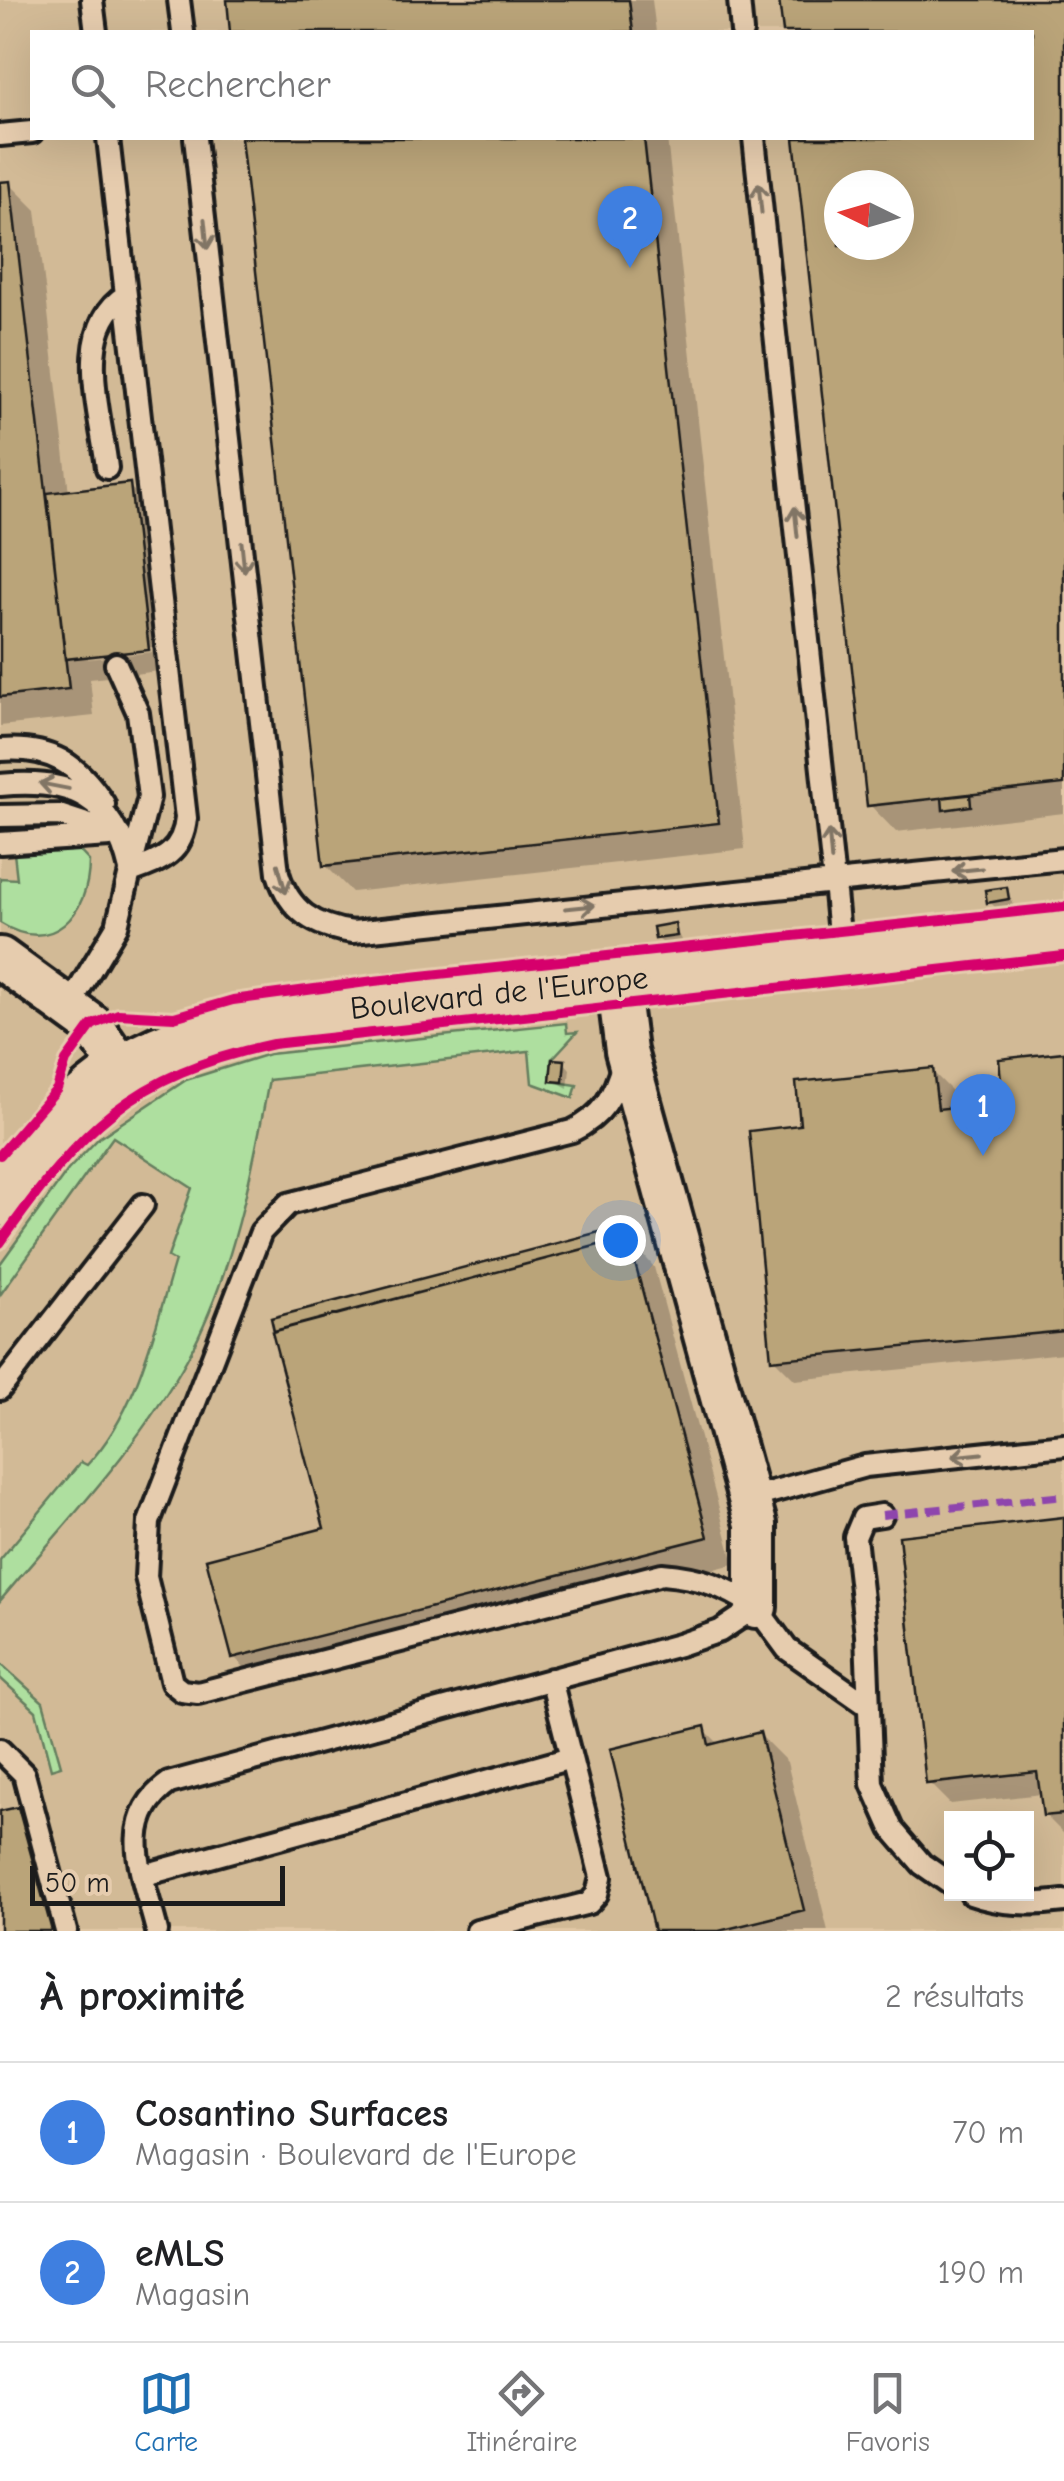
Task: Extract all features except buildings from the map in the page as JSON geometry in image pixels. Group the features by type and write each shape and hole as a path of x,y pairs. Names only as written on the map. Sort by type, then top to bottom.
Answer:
{"street":[{"name":"Boulevard de l'Europe","path":"0,1201 58,1125 123,1070 168,1046 245,1024 1064,930"},
{"path":"0,958 92,1025 123,1070"},
{"path":"616,980 626,1051 756,1524 756,1607"}],"lane":[{"path":"92,0 96,30"},
{"path":"179,0 183,30"},
{"path":"739,0 742,30"},
{"path":"0,135 30,132"},
{"path":"108,140 186,818 185,832 168,858 130,872"},
{"path":"195,140 278,873 294,907 332,930 353,932 1064,859"},
{"path":"754,140 841,955"},
{"path":"107,468 94,354 96,326 107,307 126,295"},
{"path":"69,1006 116,926 149,798 138,713 116,664"},
{"path":"0,750 36,750 70,763 90,782 122,836 130,872"},
{"path":"0,785 61,786 88,796 122,836"},
{"path":"0,816 59,815 122,836"},
{"path":"0,843 122,836"},
{"path":"626,1051 615,1092 596,1119 572,1131 288,1204 261,1232 149,1522 146,1577 172,1683 182,1692 198,1693 662,1574 694,1576 726,1587 756,1607 787,1650 867,1705"},
{"path":"0,1390 143,1205"},
{"path":"750,1498 865,1466 1064,1445"},
{"path":"882,1515 863,1518 854,1538 866,1635 872,1784 892,1829 922,1864 944,1879"},
{"path":"158,1931 136,1835 140,1811 151,1796 169,1783 720,1631 756,1607"},
{"path":"477,1931 589,1903 598,1894 600,1877 552,1680"},
{"path":"0,1750 24,1774 66,1931"},
{"path":"144,1876 571,1758"},
{"path":"989,1901 1036,1905 1064,1901"}],"shaded area":[{"path":"0,0 1064,0 1064,1931 0,1931"}],"green space":[{"path":"75,846 89,861 87,881 75,913 64,925 36,935 0,923 0,878 17,879 14,853"},
{"path":"566,1023 567,1033 577,1032 552,1059 550,1081 577,1085 573,1098 532,1083 529,1051 269,1080 229,1258 187,1359 123,1454 0,1601 0,1560 81,1462 87,1465 105,1444 132,1395 160,1314 175,1261 168,1257 192,1188 113,1137 0,1295 0,1264 68,1170 99,1138 186,1080 269,1054"},
{"path":"0,1663 43,1702 61,1766 51,1769 36,1711 0,1678"}],"marked path":[{"path":"882,1515 1064,1496"}],"cycle path":[{"path":"0,1155 57,1089 66,1061 92,1025 118,1014 174,1017 233,1000 374,981 1064,907"},
{"path":"0,1243 57,1168 114,1112 145,1090 224,1057 273,1044 1064,956"}],"place":[{"name":"eMLS","path":"630,268"},
{"name":"Cosantino Surfaces","path":"983,1156"}]}
